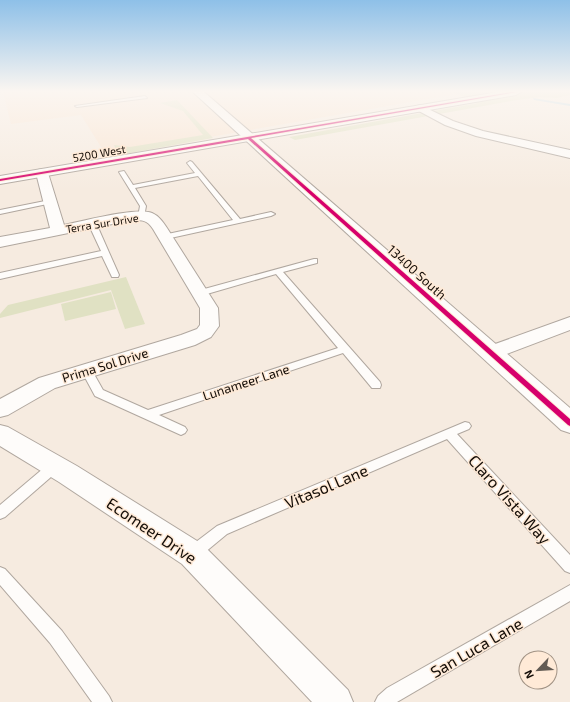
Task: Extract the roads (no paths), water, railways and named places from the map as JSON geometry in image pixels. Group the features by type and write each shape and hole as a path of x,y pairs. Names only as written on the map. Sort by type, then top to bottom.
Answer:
{"street":[{"name":"13400 South","path":"234,125 570,423"},
{"name":"5200 West","path":"0,180 324,125"},
{"path":"454,125 485,136 570,154"},
{"path":"42,173 58,230"},
{"name":"Terra Sur Drive","path":"0,242 124,217 141,215 153,219 166,237 209,308 210,326"},
{"path":"491,353 570,323"},
{"name":"Prima Sol Drive","path":"0,409 47,383 188,340 204,333 210,326"},
{"name":"Ecomeer Drive","path":"0,434 55,466 192,554 336,702"}],"lane":[{"path":"190,163 238,221"},
{"path":"122,172 143,206 141,215"},
{"path":"131,187 199,174"},
{"path":"0,212 50,202"},
{"path":"166,237 271,214"},
{"path":"92,223 114,275"},
{"path":"0,276 104,252"},
{"path":"200,293 314,261"},
{"path":"278,272 376,386"},
{"name":"Lunameer Lane","path":"147,415 345,349"},
{"path":"86,370 99,393 181,430"},
{"name":"Vitasol Lane","path":"192,554 222,530 465,426"},
{"name":"Claro Vista Way","path":"450,433 570,566"},
{"path":"0,513 55,466"},
{"path":"0,574 56,638 103,702"},
{"name":"San Luca Lane","path":"384,702 393,694 570,593"}]}
